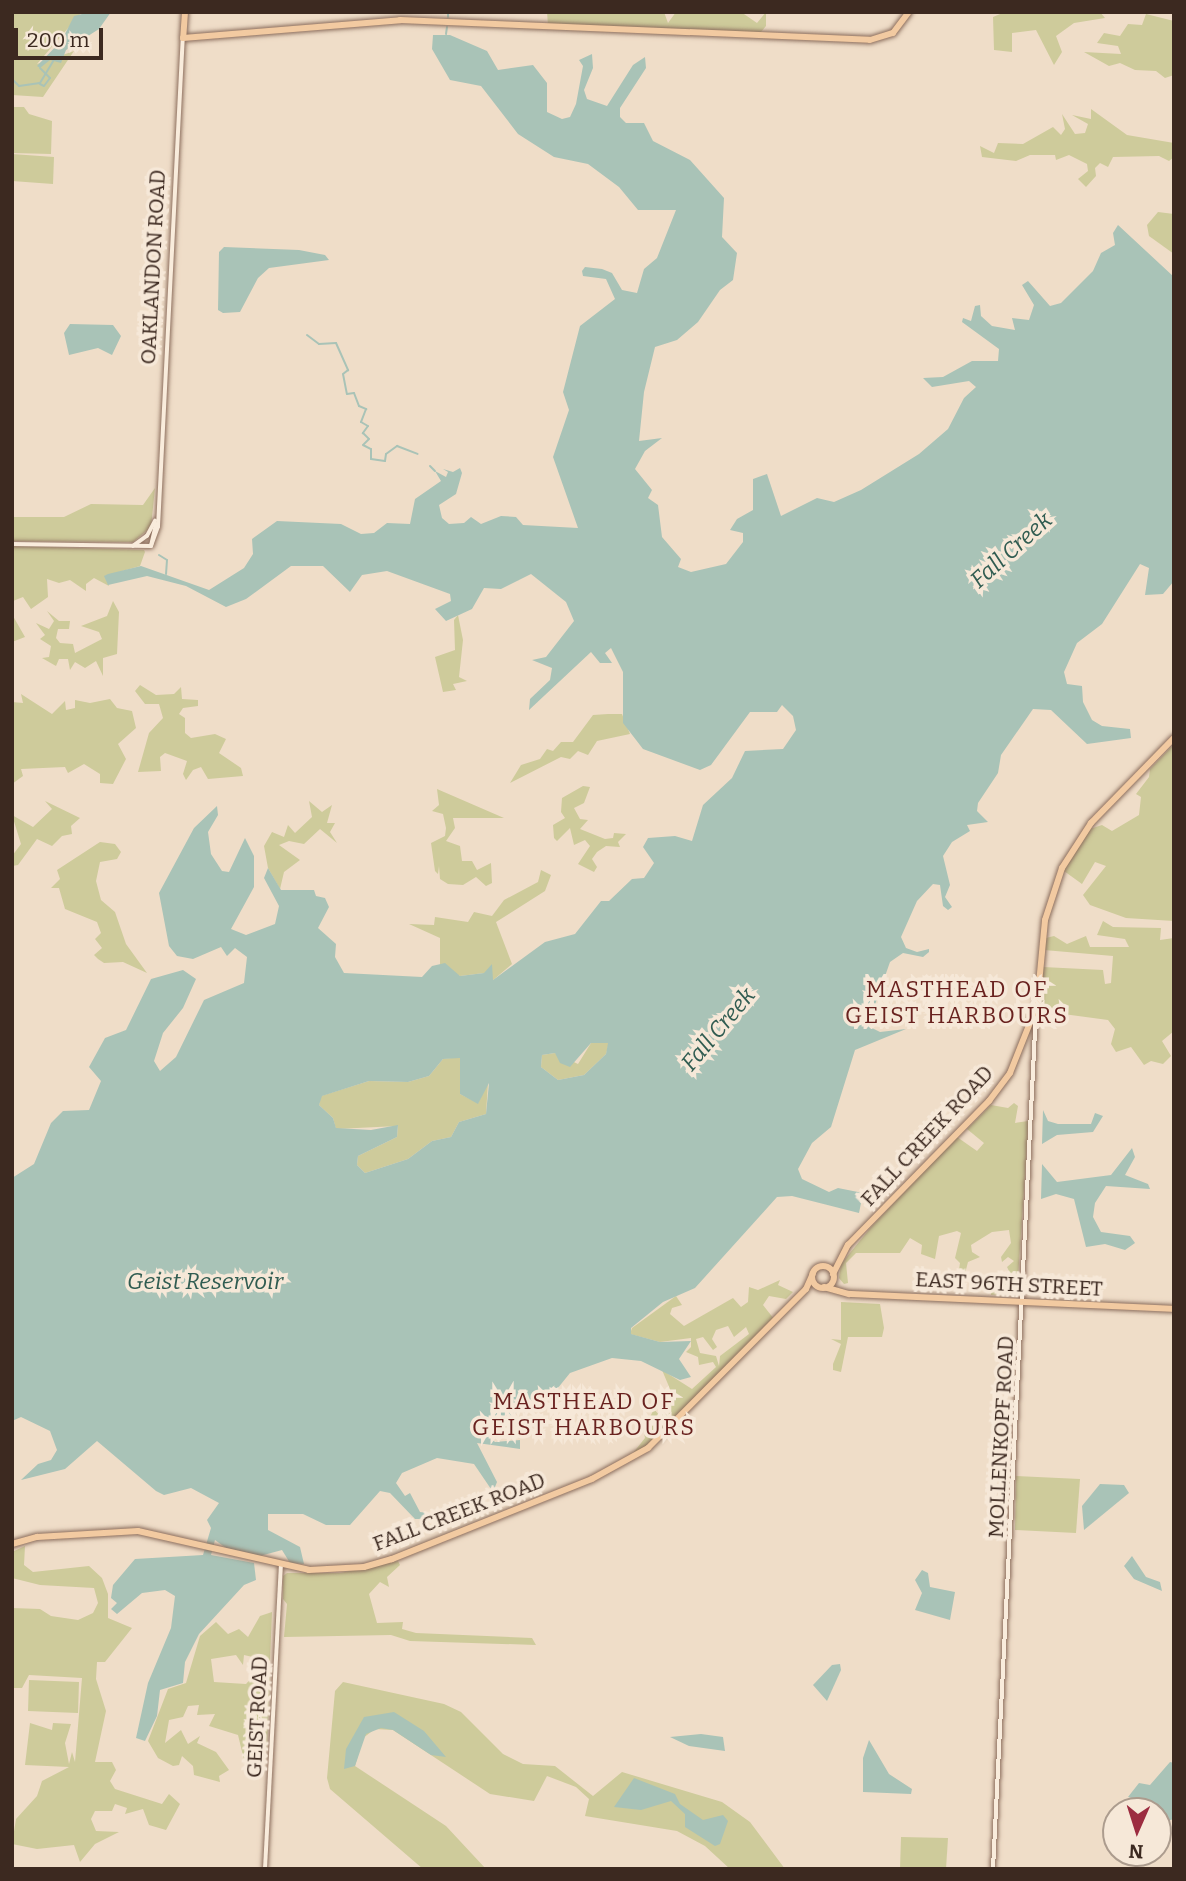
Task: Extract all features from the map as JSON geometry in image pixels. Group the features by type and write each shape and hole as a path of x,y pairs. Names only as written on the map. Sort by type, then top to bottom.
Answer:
{"main road":[{"name":"OAKLANDON ROAD","path":"183,38 185,12"},
{"path":"183,38 400,20 870,40 898,29 909,12"},
{"name":"FALL CREEK ROAD","path":"821,1266 836,1261 997,1092 1016,1062 1036,1007 1045,920 1062,867 1091,823 1174,738"},
{"path":"807,1289 821,1287 833,1276 836,1261"},
{"path":"821,1287 813,1273 821,1266 833,1276 843,1293"},
{"name":"FALL CREEK ROAD","path":"12,1544 37,1537 132,1531 202,1544 281,1566 319,1571 371,1566 611,1471 667,1432 807,1289 813,1273"},
{"name":"EAST 96TH STREET","path":"821,1287 843,1293 1174,1309"}],"street":[{"name":"OAKLANDON ROAD","path":"131,547 151,546 157,517 183,38"},
{"path":"12,544 131,547 147,536 157,517"},
{"name":"MOLLENKOPF ROAD","path":"993,1869 1025,1302 1038,1041 1036,1007"},
{"name":"GEIST ROAD","path":"265,1869 281,1566"}],"shaded area":[{"path":"12,12 82,12 37,64 74,51 43,97 12,95"},
{"path":"547,12 664,12 668,23 676,12 741,12 757,23 766,12 766,26 761,32 746,32 548,25"},
{"path":"1005,12 1100,12 1105,18 1074,23 1056,36 1062,52 1054,65 1036,30 1012,33 1012,52 994,50 993,17"},
{"path":"1146,14 1174,21 1174,75 1165,78 1156,71 1135,70 1120,63 1109,66 1084,52 1121,54 1118,46 1097,43 1104,33 1120,36 1128,24 1142,25"},
{"path":"12,107 24,107 29,114 52,121 51,154 12,153"},
{"path":"1091,109 1127,135 1174,143 1174,157 1169,161 1159,156 1113,157 1108,167 1100,163 1095,168 1096,176 1086,187 1078,179 1088,171 1087,164 1069,155 1056,160 1055,155 1030,155 1016,161 982,157 980,146 994,153 998,143 1023,144 1053,127 1061,135 1065,129 1062,114 1075,134 1085,133 1088,124 1072,115 1091,119"},
{"path":"12,154 54,157 53,184 12,181"},
{"path":"1158,212 1174,214 1174,254 1149,236 1147,225"},
{"path":"155,488 151,527 133,542 12,541 12,517 64,517 91,504 143,505"},
{"path":"12,546 145,552 140,566 105,576 109,586 94,578 86,584 86,591 70,580 59,583 47,579 48,597 31,609 23,597 13,601 13,616 25,637 12,642"},
{"path":"113,601 119,612 117,654 103,658 103,676 96,661 85,668 75,662 70,670 68,659 59,659 56,666 42,658 49,657 51,646 40,639 45,635 36,623 49,629 54,621 47,611 59,621 70,621 69,629 58,629 56,638 60,643 73,644 75,653 102,639 99,632 81,626 107,616"},
{"path":"458,615 463,640 459,677 467,681 453,684 456,690 443,692 435,657 455,650 454,620"},
{"path":"140,685 156,695 174,694 181,687 182,699 198,700 198,706 183,708 179,714 185,718 185,733 191,738 215,734 226,739 219,753 241,768 243,776 208,779 201,767 193,770 186,780 183,774 187,761 165,753 160,757 161,771 138,772 149,733 163,718 159,704 145,704 135,691"},
{"path":"21,694 52,714 65,701 66,710 75,708 75,700 90,703 110,699 117,708 132,711 136,728 118,744 126,759 113,784 100,783 100,774 84,764 68,773 65,767 21,769 23,776 12,784 12,702 23,703"},
{"path":"622,714 630,734 597,741 588,755 578,751 570,759 561,757 510,783 521,765 540,759 547,749 553,751 561,742 573,742 593,715"},
{"path":"1174,744 1174,921 1126,918 1090,905 1083,895 1106,866 1095,862 1082,884 1064,871 1067,863 1090,829 1102,825 1112,831 1139,815 1141,797 1136,794 1149,777 1150,769"},
{"path":"583,786 590,787 584,803 574,808 580,819 588,820 580,829 605,839 613,838 614,833 626,834 618,842 620,847 606,846 597,852 592,859 597,867 594,872 578,864 590,846 585,840 574,845 570,828 557,841 554,838 553,825 565,818 561,812 562,798"},
{"path":"437,789 504,818 453,818 455,828 446,841 460,846 462,861 472,861 477,870 491,863 492,883 486,886 476,877 463,885 448,884 440,879 439,866 438,874 435,871 431,843 445,836 446,828 443,814 432,811 439,805"},
{"path":"45,801 80,818 71,826 72,834 62,836 52,846 37,839 18,865 12,866 12,856 21,844 12,815 33,827 52,809"},
{"path":"309,801 322,812 332,805 327,823 335,823 330,832 337,843 320,829 304,844 289,841 279,845 300,860 284,872 280,889 268,868 264,846 272,832 284,837 288,825 295,833 312,817"},
{"path":"100,842 115,844 121,852 117,859 100,862 96,881 101,900 115,912 126,944 147,973 123,962 104,963 98,959 94,955 102,948 95,939 101,933 97,922 65,909 59,888 51,888 60,879 57,870"},
{"path":"541,870 551,875 545,891 496,922 512,964 492,981 484,973 460,976 440,965 440,938 409,924 434,925 435,917 468,922 474,912 492,916 504,900 538,882"},
{"path":"1103,921 1113,927 1161,928 1160,940 1174,938 1174,1031 1162,1041 1171,1056 1163,1064 1151,1061 1144,1065 1131,1047 1116,1052 1111,1044 1115,1029 1108,1020 1041,1011 1043,967 1103,970 1105,984 1111,983 1113,956 1044,950 1046,938 1054,936 1067,944 1086,936 1090,947 1129,947 1125,939 1097,935"},
{"path":"609,1042 606,1054 584,1075 558,1080 541,1067 542,1055 555,1053 578,1064 591,1043"},
{"path":"460,1057 460,1094 478,1103 488,1083 486,1114 459,1122 451,1137 432,1141 408,1159 365,1173 357,1165 358,1156 397,1137 398,1126 336,1129 333,1118 319,1105 321,1096 369,1081 408,1082 429,1076 443,1059"},
{"path":"1014,1103 1018,1106 1015,1123 1028,1121 1029,1114 1017,1293 991,1295 993,1277 1011,1275 1007,1267 1014,1261 1008,1257 1002,1262 1001,1257 1011,1243 1009,1230 992,1232 971,1245 972,1252 980,1257 968,1262 961,1289 940,1277 957,1283 960,1263 955,1258 961,1233 957,1231 939,1236 935,1259 921,1254 922,1245 910,1238 900,1253 856,1253 846,1263 848,1283 844,1284 839,1278 841,1264 872,1226 957,1137 977,1151 984,1143 967,1129 991,1105 1008,1108"},
{"path":"780,1280 778,1285 793,1292 786,1299 769,1296 763,1305 774,1319 651,1444 633,1453 645,1438 643,1428 661,1423 650,1417 654,1409 659,1415 671,1413 666,1396 670,1389 662,1370 692,1389 716,1367 713,1362 699,1365 698,1357 686,1352 691,1347 691,1338 660,1342 630,1334 632,1328 676,1296 682,1305 672,1308 670,1314 684,1326 733,1298 741,1307 748,1302 749,1287 758,1290","holes":["728,1326 734,1337 746,1327 749,1334 720,1356 719,1366 716,1356 700,1353 696,1339 703,1337 713,1350 717,1347 712,1339 716,1330"]},
{"path":"841,1302 880,1304 884,1328 882,1337 848,1337 841,1372 833,1370 833,1364 841,1344 831,1339 841,1340"},
{"path":"1016,1476 1080,1479 1076,1533 1015,1530"},
{"path":"25,1546 24,1565 33,1572 89,1566 102,1578 108,1594 108,1618 132,1628 105,1662 97,1662 96,1679 106,1711 95,1762 112,1762 116,1770 110,1781 115,1789 162,1804 169,1794 180,1804 166,1830 149,1825 143,1809 125,1814 127,1808 115,1804 112,1811 95,1811 91,1819 96,1831 119,1832 95,1844 80,1862 74,1845 37,1849 12,1844 16,1819 37,1796 42,1781 69,1767 25,1765 30,1723 52,1730 53,1723 71,1724 65,1743 69,1764 72,1752 75,1762 82,1678 29,1675 22,1688 12,1688 12,1608 40,1609 51,1616 78,1620 93,1613 98,1603 94,1588 40,1585 12,1578 12,1552"},
{"path":"398,1561 400,1565 387,1577 389,1587 380,1582 369,1594 377,1623 403,1622 402,1629 416,1633 532,1638 536,1645 410,1641 391,1635 284,1637 287,1604 283,1599 283,1576 287,1573 340,1573"},
{"path":"272,1612 270,1661 244,1655 243,1665 236,1655 211,1659 214,1682 246,1684 255,1674 270,1677 267,1747 261,1758 245,1764 238,1735 209,1726 215,1714 197,1715 199,1705 188,1706 183,1717 169,1720 165,1743 181,1730 188,1744 200,1736 197,1743 216,1752 229,1770 219,1776 220,1782 194,1775 193,1766 182,1756 179,1765 173,1766 158,1758 148,1741 168,1689 186,1683 200,1636 216,1622 228,1634 239,1629 248,1637 260,1616"},
{"path":"29,1680 79,1682 78,1713 28,1711"},
{"path":"343,1682 444,1704 461,1712 503,1754 523,1764 555,1766 593,1796 622,1772 722,1802 750,1822 785,1869 730,1869 705,1846 677,1831 585,1816 589,1799 576,1787 547,1776 534,1801 490,1794 393,1730 375,1729 363,1738 355,1766 446,1826 486,1869 423,1869 330,1789 327,1778 335,1691"},
{"path":"901,1837 948,1838 946,1869 900,1869"}],"water":[{"path":"90,12 111,12 99,29 66,50 61,63 50,60 40,68 37,66 62,40 74,16"},
{"name":"Geist Reservoir","path":"433,35 450,35 487,51 498,70 533,65 547,83 547,112 562,119 570,117 576,104 583,66 579,60 592,54 593,68 584,90 587,99 607,106 633,65 645,57 646,68 620,108 620,117 626,123 644,123 653,141 690,160 724,198 722,237 737,253 733,280 720,290 698,322 677,340 655,347 644,392 639,441 662,438 645,451 635,469 652,490 648,498 658,505 662,537 681,559 678,567 691,572 726,564 743,542 743,533 730,530 737,519 753,510 753,479 767,474 781,516 817,498 834,502 861,490 919,454 948,429 964,398 976,387 969,381 932,387 923,378 943,377 972,361 998,361 999,349 962,322 963,318 971,321 975,306 980,305 981,316 992,326 1015,330 1012,318 1029,320 1034,305 1022,285 1028,281 1050,306 1061,303 1093,271 1101,253 1115,245 1113,233 1118,225 1174,277 1174,581 1163,594 1145,595 1149,568 1140,564 1102,624 1077,643 1064,672 1067,684 1082,686 1083,702 1092,720 1102,726 1130,729 1131,738 1087,744 1051,710 1033,709 1001,755 998,773 978,803 977,811 988,822 967,825 970,831 952,842 943,856 950,885 945,897 952,907 948,910 943,906 940,885 933,884 917,901 901,937 906,948 917,952 929,949 929,952 923,957 903,953 890,962 870,1019 872,1028 880,1032 906,1029 855,1050 831,1127 812,1143 798,1169 802,1179 829,1192 838,1188 863,1193 859,1213 792,1196 777,1197 695,1288 663,1302 631,1328 631,1334 660,1342 691,1341 679,1359 691,1377 680,1380 641,1361 612,1358 570,1373 549,1399 526,1404 506,1422 488,1429 487,1435 495,1442 520,1440 520,1449 477,1443 497,1482 493,1492 474,1464 437,1458 402,1473 396,1483 405,1496 410,1493 420,1512 435,1514 432,1519 415,1519 390,1493 380,1491 350,1525 326,1525 303,1514 268,1514 268,1530 300,1547 304,1564 290,1563 282,1550 260,1556 226,1548 215,1540 211,1555 254,1563 256,1580 244,1585 199,1634 185,1662 183,1683 160,1690 157,1716 145,1741 136,1738 148,1683 171,1628 175,1596 165,1590 142,1593 117,1614 111,1609 117,1603 111,1598 113,1585 135,1559 203,1555 211,1528 207,1520 219,1503 191,1488 164,1495 156,1491 97,1441 65,1469 21,1480 38,1464 51,1460 57,1450 50,1431 21,1417 12,1421 12,1178 34,1164 51,1123 63,1111 89,1110 101,1081 89,1067 105,1038 126,1030 151,979 183,970 196,979 183,1008 163,1033 154,1061 160,1071 176,1057 204,1000 244,983 247,957 235,948 227,956 221,947 193,959 177,956 169,946 159,893 194,828 217,806 218,815 208,832 211,854 222,871 229,872 245,838 254,856 254,887 231,929 246,935 275,924 279,906 264,878 268,868 281,890 314,890 316,896 325,898 329,907 318,928 336,944 335,957 344,973 422,977 432,966 445,963 460,976 484,973 492,964 493,980 545,942 575,934 601,901 609,901 632,879 644,878 654,863 643,847 648,838 675,836 692,841 703,805 732,778 745,751 783,749 796,730 793,716 782,705 777,712 750,712 711,765 700,770 643,749 623,723 623,672 611,648 605,653 612,663 600,663 591,652 529,710 530,699 550,680 552,668 532,660 546,657 574,621 566,602 531,574 501,589 484,588 472,609 446,621 435,609 451,601 450,594 387,571 362,575 350,592 323,566 291,566 246,599 226,607 186,586 147,576 108,585 104,576 141,566 209,590 244,568 253,554 252,539 277,521 341,524 361,534 374,533 387,523 410,524 415,499 441,481 435,471 446,477 448,472 443,469 453,472 460,468 462,473 456,494 439,505 442,518 449,524 464,523 471,517 481,524 501,516 516,517 523,525 578,528 553,457 569,410 563,392 580,326 615,299 606,279 583,276 582,271 585,267 612,273 622,290 637,293 644,269 657,258 676,210 638,210 619,187 588,164 554,157 518,134 481,86 450,80 432,49","holes":["591,1043 608,1043 606,1054 584,1075 558,1080 541,1067 542,1055 555,1053 560,1063 570,1067","460,1058 460,1094 478,1104 489,1083 486,1114 459,1122 451,1137 432,1141 408,1159 365,1173 357,1165 358,1156 397,1137 398,1125 371,1130 336,1128 333,1118 319,1105 322,1096 369,1081 408,1082 429,1076 443,1059"]},
{"path":"224,247 299,250 325,255 329,260 269,268 258,278 240,312 223,313 218,310 219,252"},
{"path":"70,324 113,325 121,336 112,355 98,348 69,355 64,333"},
{"path":"1043,1110 1048,1121 1058,1124 1091,1124 1095,1113 1103,1116 1093,1132 1057,1135 1042,1144"},
{"path":"1132,1148 1135,1157 1125,1175 1148,1184 1150,1189 1106,1186 1095,1203 1093,1217 1101,1232 1130,1236 1135,1243 1125,1250 1105,1244 1086,1247 1074,1199 1056,1194 1041,1199 1042,1164 1057,1182 1111,1175"},
{"path":"1100,1484 1124,1485 1129,1493 1084,1530 1082,1506"},
{"path":"1132,1556 1146,1577 1160,1582 1162,1591 1134,1579 1124,1566"},
{"path":"922,1570 928,1573 930,1587 955,1592 950,1620 915,1610 922,1593 915,1580"},
{"path":"840,1664 841,1670 827,1701 813,1685 832,1665"},
{"path":"394,1712 424,1731 446,1757 431,1755 393,1730 381,1728 366,1734 355,1766 344,1769 346,1749 364,1717"},
{"path":"701,1734 723,1737 725,1751 689,1746 670,1737"},
{"path":"869,1740 889,1774 912,1789 911,1794 863,1792 863,1758"},
{"path":"1170,1762 1174,1763 1174,1819 1172,1797 1128,1797 1139,1783 1150,1785"},
{"path":"634,1778 675,1794 680,1804 703,1820 723,1815 728,1821 720,1844 715,1846 685,1827 685,1814 671,1801 641,1810 614,1807"}],"waterway":[{"path":"448,12 448,17"},
{"path":"446,34 447,27"},
{"path":"12,79 19,86 40,83 53,61"},
{"path":"40,68 50,78 44,86 40,84"},
{"path":"307,335 319,344 336,343 348,370 343,374 347,394 354,393 359,406 366,409 361,422 368,426 363,433 369,439 363,445 371,449 371,459 385,461 386,454 397,446 418,454"},
{"path":"430,466 435,471"},
{"path":"159,555 167,560 166,574"}],"district":[{"name":"MASTHEAD OF GEIST HARBOURS","path":"957,1002"},
{"name":"MASTHEAD OF GEIST HARBOURS","path":"584,1414"}],"water label":[{"name":"Fall Creek","path":"1011,550"},
{"name":"Fall Creek","path":"718,1029"}]}
